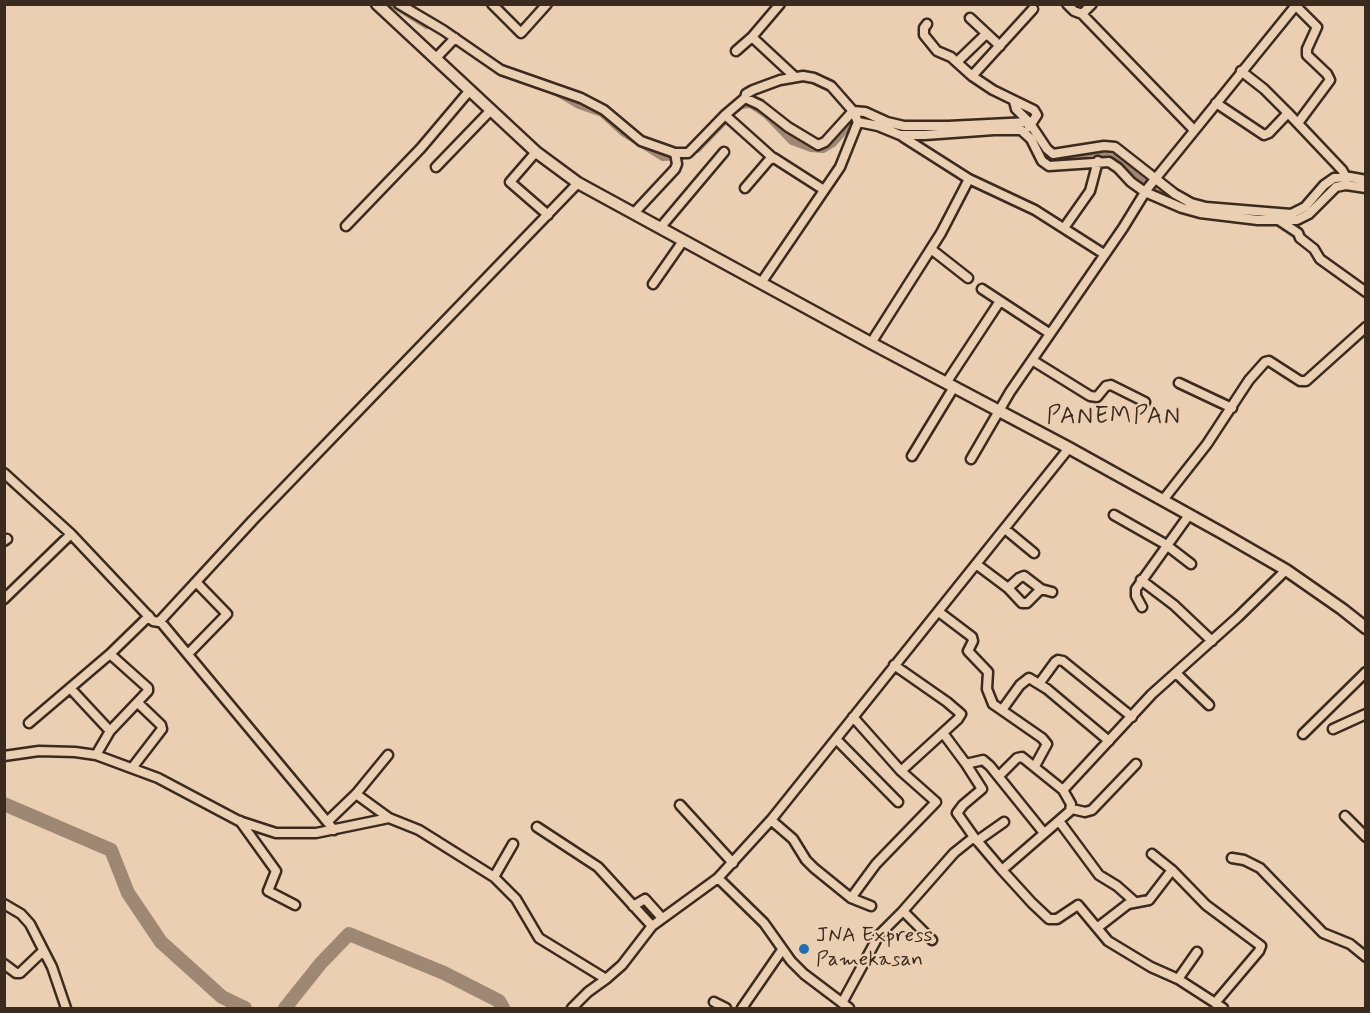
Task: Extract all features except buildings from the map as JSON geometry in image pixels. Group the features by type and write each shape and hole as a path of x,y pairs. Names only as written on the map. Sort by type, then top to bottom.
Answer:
{"main road":[{"path":"377,4 398,10 436,58 536,152 578,183 683,242 1163,500 1286,570 1365,628"}],"street":[{"path":"492,4 521,33 547,4"},
{"path":"736,51 752,37 780,4"},
{"path":"1067,4 1082,14 1194,130"},
{"path":"1082,14 1092,4"},
{"path":"971,459 1049,333 1150,186 1297,5 1317,27 1307,49 1307,55 1327,74 1330,80 1298,123"},
{"path":"972,76 1033,9"},
{"path":"398,10 501,70 581,98 604,110 641,141 676,157 688,153 728,118 746,94 795,77 814,78 827,83 840,95 855,117 900,135 969,179 1035,210 1104,254"},
{"path":"970,18 1000,46"},
{"path":"927,24 924,32 933,47 957,62 972,76 1014,101 1016,110 1028,127 1053,154 1104,146 1115,147 1150,186 1194,212 1291,214 1305,207 1329,180 1338,177 1365,188"},
{"path":"957,62 986,34"},
{"path":"752,37 795,77"},
{"path":"436,58 453,40"},
{"path":"1242,71 1288,112 1349,180"},
{"path":"346,226 421,148 470,90"},
{"path":"745,98 760,105 788,127 818,145 823,144 855,117 865,112 904,126 1028,127"},
{"path":"1216,103 1264,135 1269,133 1288,112"},
{"path":"436,167 491,110"},
{"path":"761,283 844,159 855,117"},
{"path":"728,118 773,158 780,160 824,190"},
{"path":"900,135 1028,127"},
{"path":"1028,127 1042,161 1049,166 1106,161 1113,164 1131,182 1150,186 1191,203 1280,221 1305,217 1336,187 1349,180 1365,180"},
{"path":"536,152 510,182 548,215"},
{"path":"660,228 724,152"},
{"path":"634,213 675,169 676,157"},
{"path":"745,188 773,158"},
{"path":"1064,228 1088,196 1098,161"},
{"path":"871,343 941,233 969,179"},
{"path":"4,473 71,534 155,622 160,621 253,520 578,183"},
{"path":"1280,221 1298,233 1300,238 1314,249 1320,259 1365,292"},
{"path":"653,284 683,242"},
{"path":"931,249 968,278"},
{"path":"982,289 1049,333"},
{"path":"912,456 950,385 1000,301"},
{"path":"1163,500 1207,444 1249,380 1265,362 1269,361 1300,381 1306,381 1365,327"},
{"path":"1032,360 1090,396 1097,397 1106,386 1111,385 1145,402"},
{"path":"1179,382 1232,408"},
{"path":"572,1008 622,965 652,926 718,878 733,863 771,820 1069,448"},
{"path":"1114,515 1135,525 1191,564"},
{"path":"1142,607 1135,592 1141,580 1189,515"},
{"path":"1005,529 1034,554"},
{"path":"4,599 8,589 71,534"},
{"path":"976,564 1008,588 1024,604 1028,603 1041,589"},
{"path":"1063,790 1152,694 1212,641 1286,570"},
{"path":"1008,588 1024,576 1041,589 1052,592"},
{"path":"1141,580 1174,605 1212,641"},
{"path":"188,654 226,614 196,582"},
{"path":"939,612 972,637 973,641 968,651 987,670 987,689 993,704 1042,738 1047,744 1035,766"},
{"path":"29,723 110,654 149,616"},
{"path":"160,621 334,830"},
{"path":"96,755 110,731 147,693 148,688 110,654"},
{"path":"1039,684 1055,662 1060,660 1132,717"},
{"path":"894,665 960,713 960,717 902,771"},
{"path":"1302,734 1365,672"},
{"path":"1176,673 1209,705"},
{"path":"1002,710 1027,678 1039,684 1109,741"},
{"path":"69,688 110,731"},
{"path":"132,768 162,730 161,725 138,703"},
{"path":"1333,729 1365,714"},
{"path":"852,898 876,864 936,803 902,771 854,717"},
{"path":"943,733 982,789 957,813 975,839 1048,918 1057,919 1077,905 1108,941 1224,1008"},
{"path":"836,739 898,802"},
{"path":"4,756 39,751 96,755 132,768 199,798 239,821 276,833 298,834 334,830 389,818"},
{"path":"328,820 356,794 388,756"},
{"path":"1000,775 1020,756 1063,790 1072,809"},
{"path":"966,764 983,760 1000,775 1044,833"},
{"path":"1072,809 1085,812 1092,810 1136,764"},
{"path":"356,794 389,818 419,830 494,877 516,899 539,938 606,979"},
{"path":"680,806 733,863"},
{"path":"1002,870 1072,809"},
{"path":"1346,816 1365,837"},
{"path":"771,820 793,839 808,863 852,898 871,906"},
{"path":"239,821 275,869 276,874 268,891 295,905"},
{"path":"1059,821 1100,876 1117,886 1135,902"},
{"path":"718,878 764,923 782,950 804,974 845,1006 879,935 954,853 1004,822"},
{"path":"537,827 597,867 652,926"},
{"path":"494,877 513,844"},
{"path":"1152,854 1172,870 1206,905 1261,946 1258,953 1215,1003"},
{"path":"1232,858 1244,860 1260,868 1325,934 1350,944 1365,957"},
{"path":"1097,928 1128,904 1149,900 1172,870"},
{"path":"633,906 645,899 662,918"},
{"path":"4,904 25,917 52,967 66,1008"},
{"path":"903,911 932,940"},
{"path":"742,1008 782,950"},
{"path":"4,964 16,973 20,973 43,951"},
{"path":"1178,980 1197,952"},
{"path":"714,1002 726,1008"}],"waterway":[{"path":"393,4 427,25"},
{"path":"557,92 579,105 602,113 623,132 663,157 682,156"},
{"path":"737,108 751,104 767,115 792,141 811,148 823,149 833,143 854,119 860,116 900,130 912,130"},
{"path":"697,149 729,116"},
{"path":"1038,142 1046,155 1056,162 1093,155 1114,158 1156,193 1191,205"},
{"path":"1313,202 1334,183 1347,180"},
{"path":"4,804 111,850 128,893 161,942 222,997 245,1008"},
{"path":"285,1008 321,963 349,934 444,973 499,1001 503,1008"}],"place":[{"name":"JNA Express Pamekasan","path":"804,949"}],"district":[{"name":"PANEMPAN","path":"1114,418"}]}
